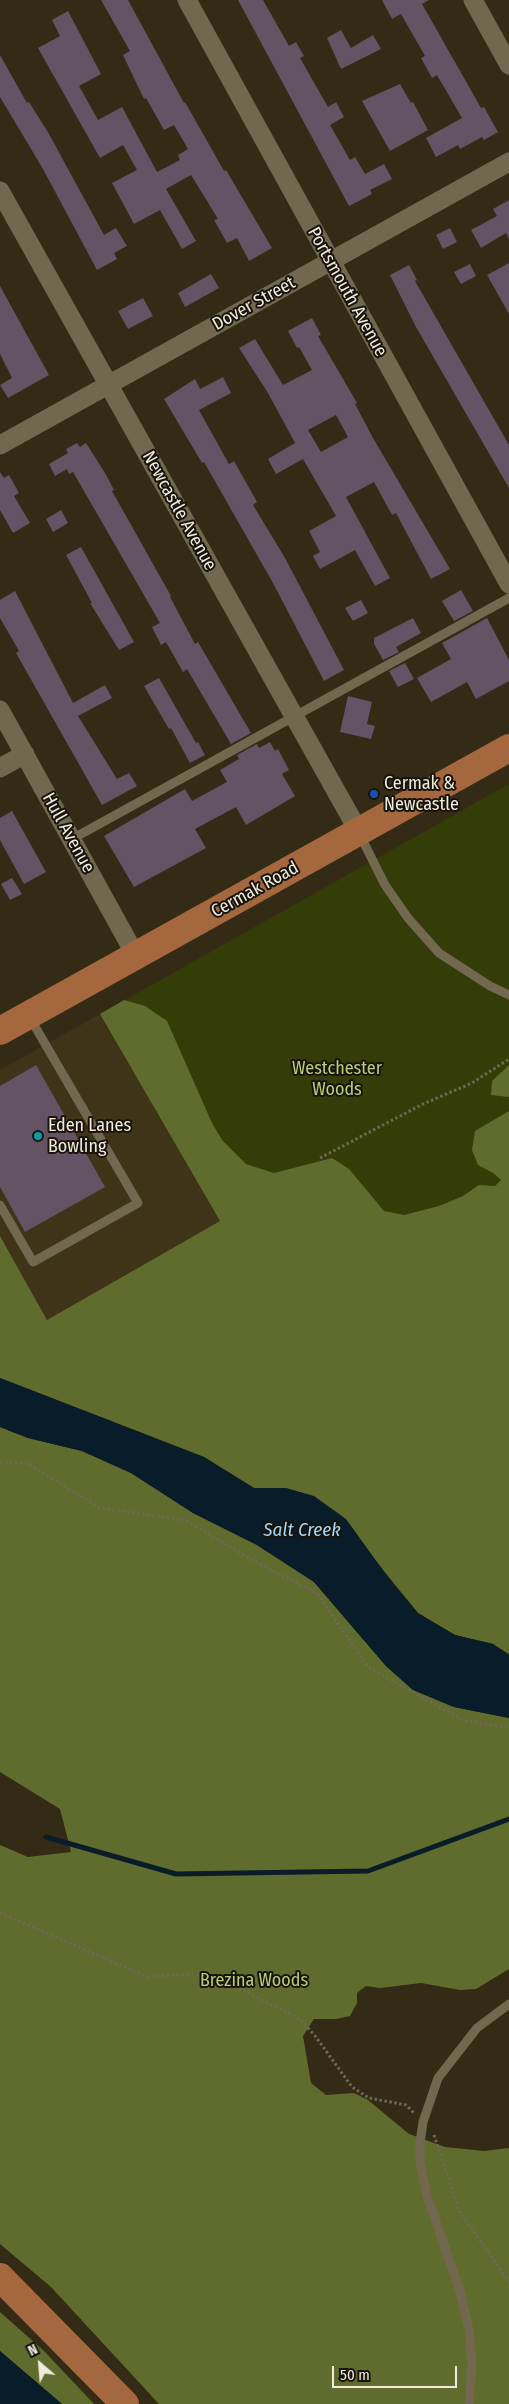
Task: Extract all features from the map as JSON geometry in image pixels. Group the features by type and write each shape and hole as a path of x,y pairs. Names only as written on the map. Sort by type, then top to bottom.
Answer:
{"main road":[{"name":"Cermak Road","path":"0,1031 509,748"},
{"path":"0,2277 125,2404"}],"street":[{"name":"Portsmouth Avenue","path":"187,0 509,584"},
{"path":"473,0 509,65"},
{"name":"Dover Street","path":"0,445 509,162"},
{"name":"Newcastle Avenue","path":"0,191 359,832"},
{"name":"Hull Avenue","path":"0,710 136,956"},
{"path":"0,768 25,754"}],"lane":[{"path":"72,839 509,598"},
{"path":"359,832 385,885 408,918 439,953 490,986 509,995"},
{"path":"0,1205 33,1262 138,1203 28,1015"},
{"path":"469,2404 472,2364 469,2330 460,2291 425,2188 420,2162 423,2122 438,2078 455,2054 476,2028 509,2004"}],"path":[{"path":"320,1158 423,1104 472,1083 509,1059"},
{"path":"0,1462 29,1464 100,1508 184,1520 265,1567 318,1592 368,1667 463,1720 509,1728"},
{"path":"0,1913 147,1977 187,1974 218,1978 300,2019 316,2037 352,2088 369,2098 406,2105 435,2135 459,2210 509,2282"}],"shaded area":[{"path":"100,1014 220,1221 47,1320 0,1236 0,1070"}],"green space":[{"name":"Westchester Woods","path":"509,784 509,1655 493,1644 455,1635 367,1550 254,1488 92,1412 0,1378 0,1236 47,1320 220,1221 100,1014"},
{"name":"Westchester Woods","path":"124,1000 145,1006 167,1021 212,1123 222,1140 246,1164 274,1173 332,1158 349,1169 384,1211 404,1215 439,1206 463,1196 479,1185 495,1186 501,1180 478,1165 472,1150 475,1131 509,1111 509,1654 493,1644 455,1635 418,1613 367,1550 286,1488 254,1488 204,1457 0,1378 0,1236 47,1320 220,1221 100,1014"},
{"path":"509,1065 509,1097 491,1095 492,1081"},
{"name":"Brezina Woods","path":"0,1427 28,1438 82,1451 131,1473 193,1513 257,1545 314,1582 386,1666 413,1690 454,1707 509,1718 509,1969 476,1989 460,1990 421,1983 380,1988 366,1986 357,1993 357,2003 350,2016 336,2019 314,2019 303,2036 311,2083 326,2095 354,2093 368,2100 409,2134 445,2147 484,2151 509,2148 509,2404 159,2404 51,2287 0,2244 0,1845 28,1857 71,1852 60,1809 0,1772"},
{"path":"0,2312 44,2351 94,2404 62,2404 0,2351"}],"water":[{"name":"Salt Creek","path":"0,1378 204,1457 254,1488 286,1488 314,1496 346,1519 390,1580 418,1613 455,1635 493,1644 509,1655 509,1718 454,1707 413,1690 386,1666 314,1582 257,1545 193,1513 131,1473 82,1451 28,1438 0,1427"},
{"path":"0,2351 62,2404 0,2404"}],"building":[{"path":"101,0 128,0 184,103 272,248 249,261 237,238 227,243 214,220 218,219 191,175 166,189 196,241 182,249 160,210 134,224 112,183 137,170 123,145 100,158 38,48 60,36 52,20 68,11 101,74 79,86 98,120 122,107 157,172 180,160 178,155 188,149 174,125 164,130 146,98 144,99 123,55 130,51"},
{"path":"238,0 263,0 289,46 296,42 304,56 300,58 328,107 336,102 344,117 330,125 350,160 355,157 365,174 384,164 392,179 370,190 372,194 349,206"},
{"path":"382,0 429,0 422,4 481,108 484,107 498,132 484,140 482,137 460,149 458,145 436,157 426,138 462,118 437,75 432,78 421,58 425,56 401,14 392,19"},
{"path":"341,30 351,48 373,35 381,49 341,69 327,38"},
{"path":"0,55 27,103 29,102 49,134 104,235 116,228 127,246 114,253 117,259 97,270 43,169 0,97"},
{"path":"400,84 411,103 413,102 428,130 390,151 362,101"},
{"path":"509,200 509,239 506,233 481,248 471,230 497,216 493,209"},
{"path":"450,228 457,242 443,249 436,235"},
{"path":"509,263 509,314 487,275"},
{"path":"470,264 476,276 461,284 454,272"},
{"path":"409,265 417,280 415,281 509,445 509,488 416,327 390,275"},
{"path":"211,274 219,288 185,307 178,293"},
{"path":"0,286 49,375 8,398 0,385 12,378 0,354"},
{"path":"143,298 153,316 128,329 118,311"},
{"path":"312,318 321,335 318,336 357,403 355,404 373,438 450,569 431,579 396,513 392,515 374,482 346,497 390,578 375,586 355,550 320,569 313,556 320,552 309,531 336,516 303,459 276,474 268,459 295,443 268,393 239,348 255,339 283,385 312,370 288,331","holes":["336,415 348,437 321,452 308,430"]},
{"path":"223,377 231,393 199,410 229,464 234,461 257,502 253,505 285,558 344,670 324,681 273,583 204,462 202,463 164,399 195,379 200,389"},
{"path":"77,443 80,447 86,443 105,473 114,490 112,491 171,596 195,644 198,642 251,733 231,744 187,669 183,672 166,642 161,645 152,627 160,623 73,472 69,474 67,469 55,476 49,464 68,453 66,449"},
{"path":"0,472 4,478 9,475 19,493 14,496 30,523 13,533 0,510"},
{"path":"61,510 68,523 53,532 46,519"},
{"path":"81,547 134,642 119,650 90,603 92,603 66,555"},
{"path":"461,590 473,611 454,621 442,601"},
{"path":"15,591 73,703 105,685 112,698 78,716 117,779 129,773 137,786 102,805 16,653 19,651 0,618 0,600"},
{"path":"361,600 368,613 353,621 345,608"},
{"path":"413,618 421,633 396,647 399,652 383,660 374,644 374,638"},
{"path":"487,618 509,660 509,681 476,699 467,682 431,702 417,678 451,659 442,643"},
{"path":"405,663 414,679 398,687 389,671"},
{"path":"159,678 196,743 198,742 205,755 190,763 171,728 169,729 144,686"},
{"path":"348,696 372,702 367,724 375,726 371,739 340,732"},
{"path":"270,742 275,751 278,749 289,770 282,774 295,796 246,825 236,807 195,829 206,848 134,887 104,836 185,789 192,801 227,782 220,770 239,759 237,755 257,744 259,748"},
{"path":"12,811 46,872 24,884 0,840 0,818"},
{"path":"12,878 22,894 10,900 1,884"},
{"name":"Eden Lanes Bowling","path":"36,1065 105,1187 25,1232 0,1187 0,1086"}],"waterway":[{"path":"46,1837 176,1874 368,1871 509,1819"}],"place":[{"name":"Cermak & Newcastle","path":"374,794"},
{"name":"Eden Lanes Bowling","path":"38,1136"}]}
